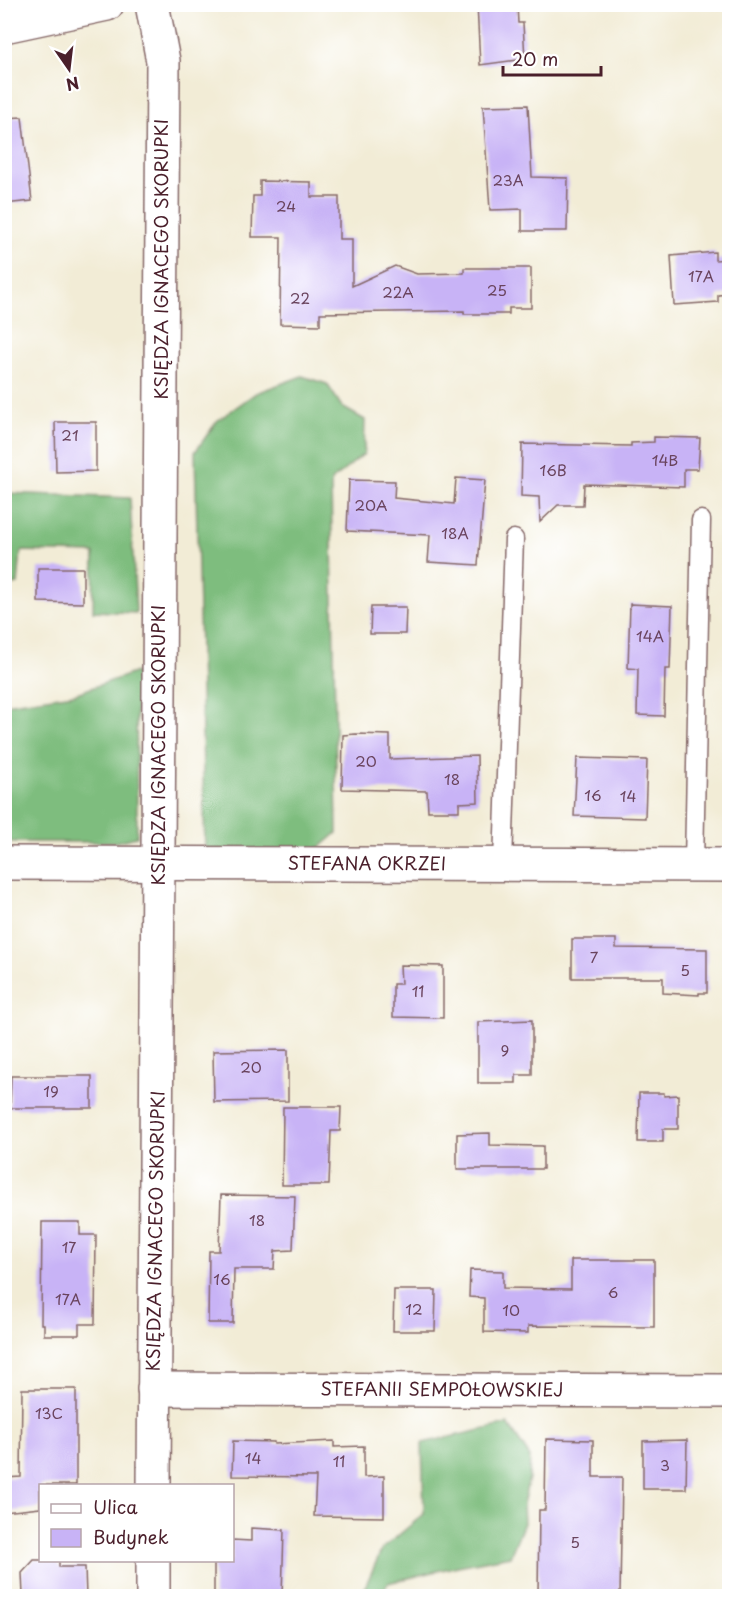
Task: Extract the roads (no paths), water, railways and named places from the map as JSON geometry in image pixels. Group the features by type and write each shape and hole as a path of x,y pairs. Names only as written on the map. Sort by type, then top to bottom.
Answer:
{"street":[{"path":"4,26 107,4"},
{"name":"KSIĘDZA IGNACEGO SKORUPKI","path":"152,4 163,61 154,1484"},
{"name":"STEFANA OKRZEI","path":"4,863 729,865"},
{"name":"STEFANII SEMPOŁOWSKIEJ","path":"154,1389 729,1391"},
{"path":"153,1562 153,1596"}],"lane":[{"path":"694,864 701,520"},
{"path":"503,863 514,539"}]}
